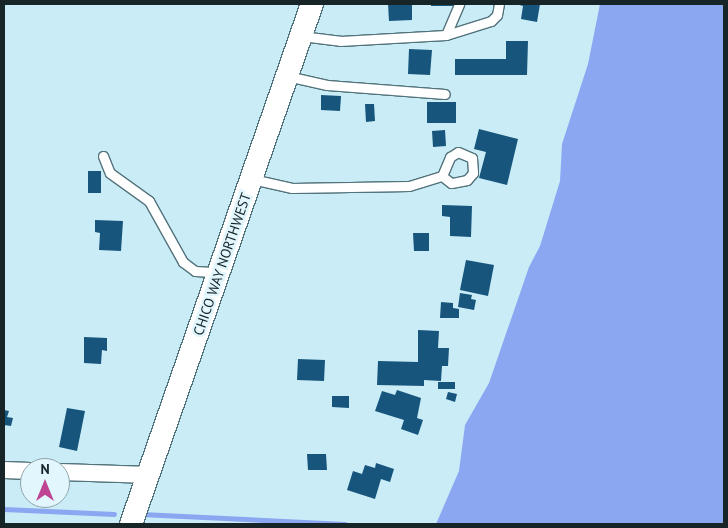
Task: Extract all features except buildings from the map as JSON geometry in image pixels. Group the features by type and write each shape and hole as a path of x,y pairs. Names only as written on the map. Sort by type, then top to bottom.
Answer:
{"main road":[{"name":"CHICO WAY NORTHWEST","path":"131,524 150,475 312,4"}],"street":[{"path":"4,470 20,471"},
{"path":"70,472 150,475"}],"lane":[{"path":"446,35 459,4"},
{"path":"301,36 340,42 446,35 491,21 497,15 499,4"},
{"path":"287,76 327,85 445,94"},
{"path":"103,156 110,173 150,201 183,262 195,271 220,273"},
{"path":"251,178 292,188 409,186 442,176"}],"water":[{"path":"600,4 724,4 724,524 436,524 459,471 465,425 489,383 529,267 540,246 560,181 562,144 588,64"}],"waterway":[{"path":"4,509 114,514"},
{"path":"141,514 345,524"}]}
